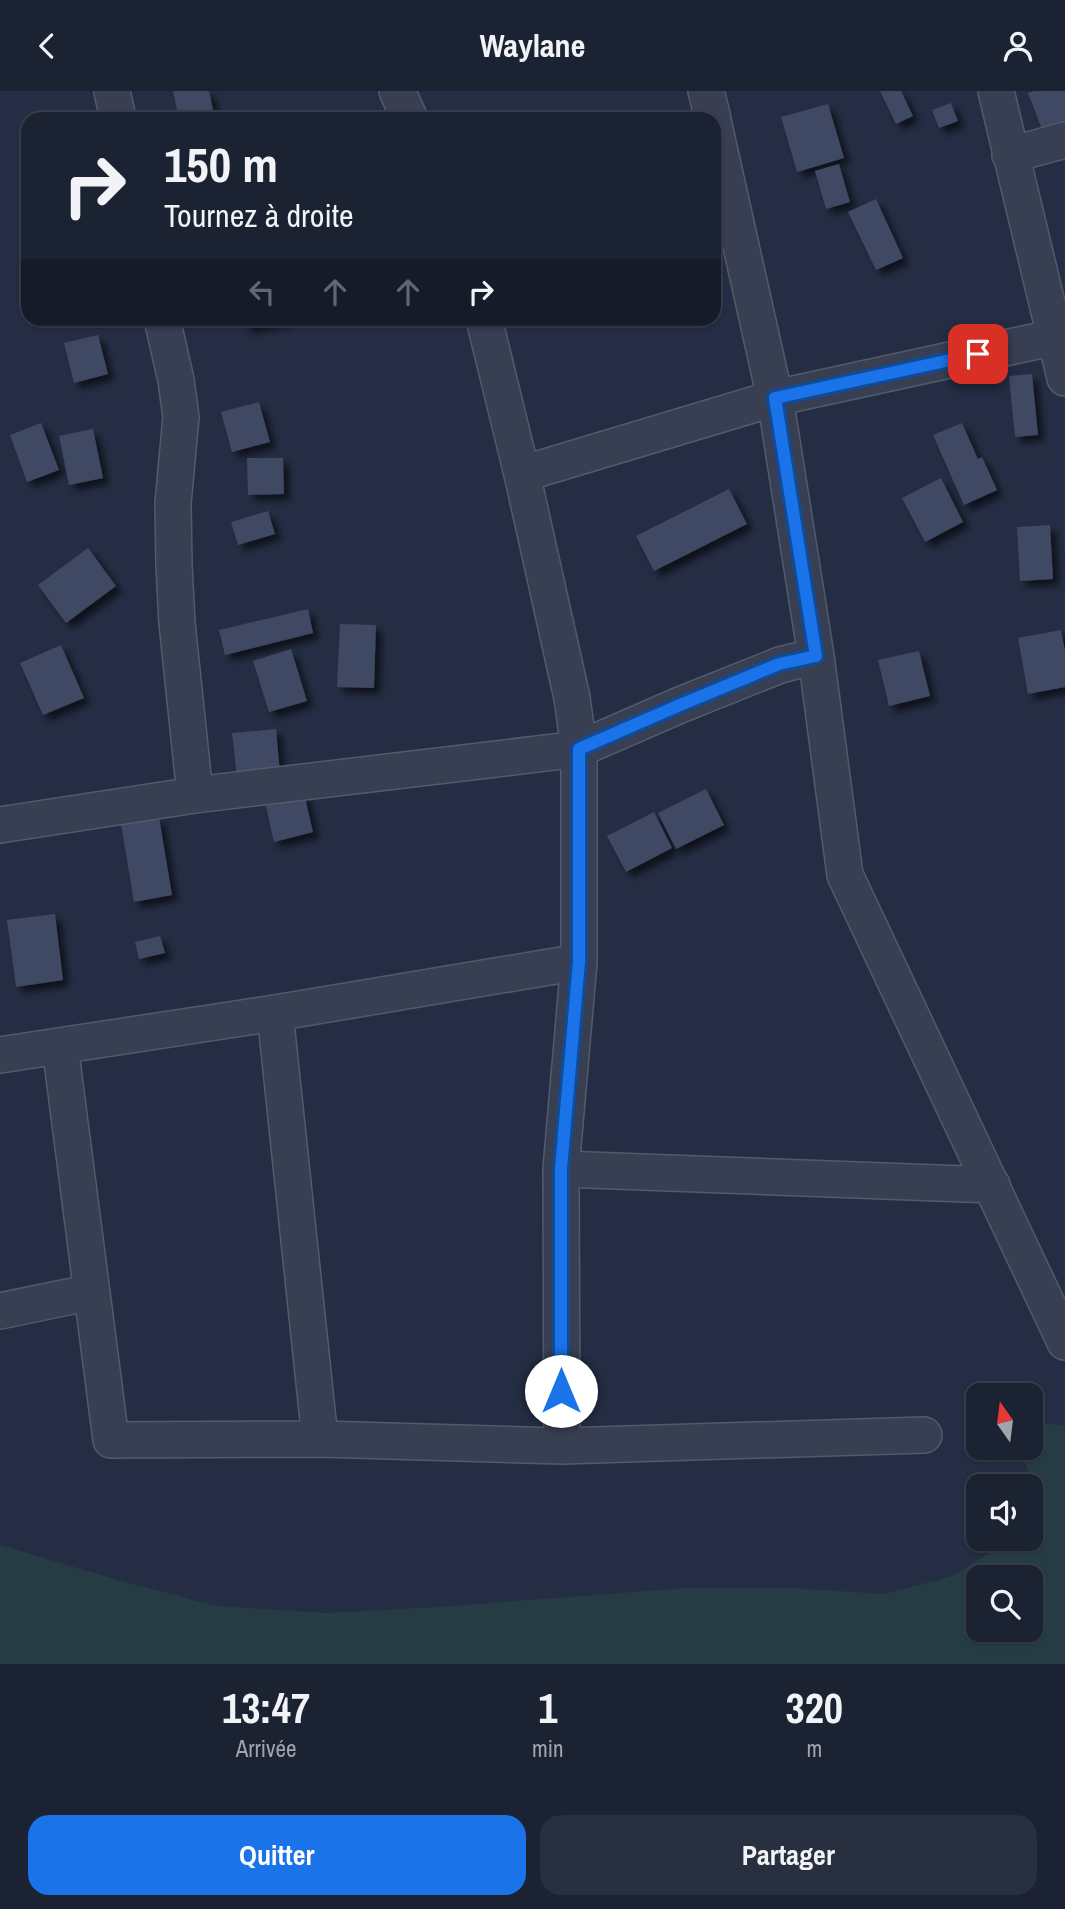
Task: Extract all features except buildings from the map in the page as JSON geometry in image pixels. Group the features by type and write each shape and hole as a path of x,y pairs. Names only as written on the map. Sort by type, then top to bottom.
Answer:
{"street":[{"path":"112,91 116,112"},
{"path":"397,91 407,112"},
{"path":"706,91 711,112"},
{"path":"996,91 1010,155 1059,336 1065,378"},
{"path":"1010,155 1065,140"},
{"path":"721,188 775,398 816,656 845,875 1065,1342"},
{"path":"164,326 181,417 173,503 174,566 177,623 195,795"},
{"path":"486,326 572,698 579,749 579,962 561,1169 562,1446"},
{"path":"522,474 775,398 1059,336"},
{"path":"0,825 195,795 579,749 779,664 816,656"},
{"path":"0,1055 275,1013 579,962"},
{"path":"275,1013 320,1439"},
{"path":"60,1046 111,1440 320,1439 562,1446 923,1435"},
{"path":"561,1169 992,1185"},
{"path":"0,1311 92,1292"}],"shaded area":[{"path":"1043,1423 1065,1426 1065,1664 0,1664 0,1545 216,1606 326,1613 687,1588 793,1588 883,1594 953,1576 966,1568 966,1642 1043,1642 1043,1565 970,1565 992,1551 1043,1551 1043,1474 1029,1474 1026,1460 1043,1460"}],"route":[{"path":"561,1391 561,1169 579,962 579,749 779,664 816,656 775,398 978,354"}]}
